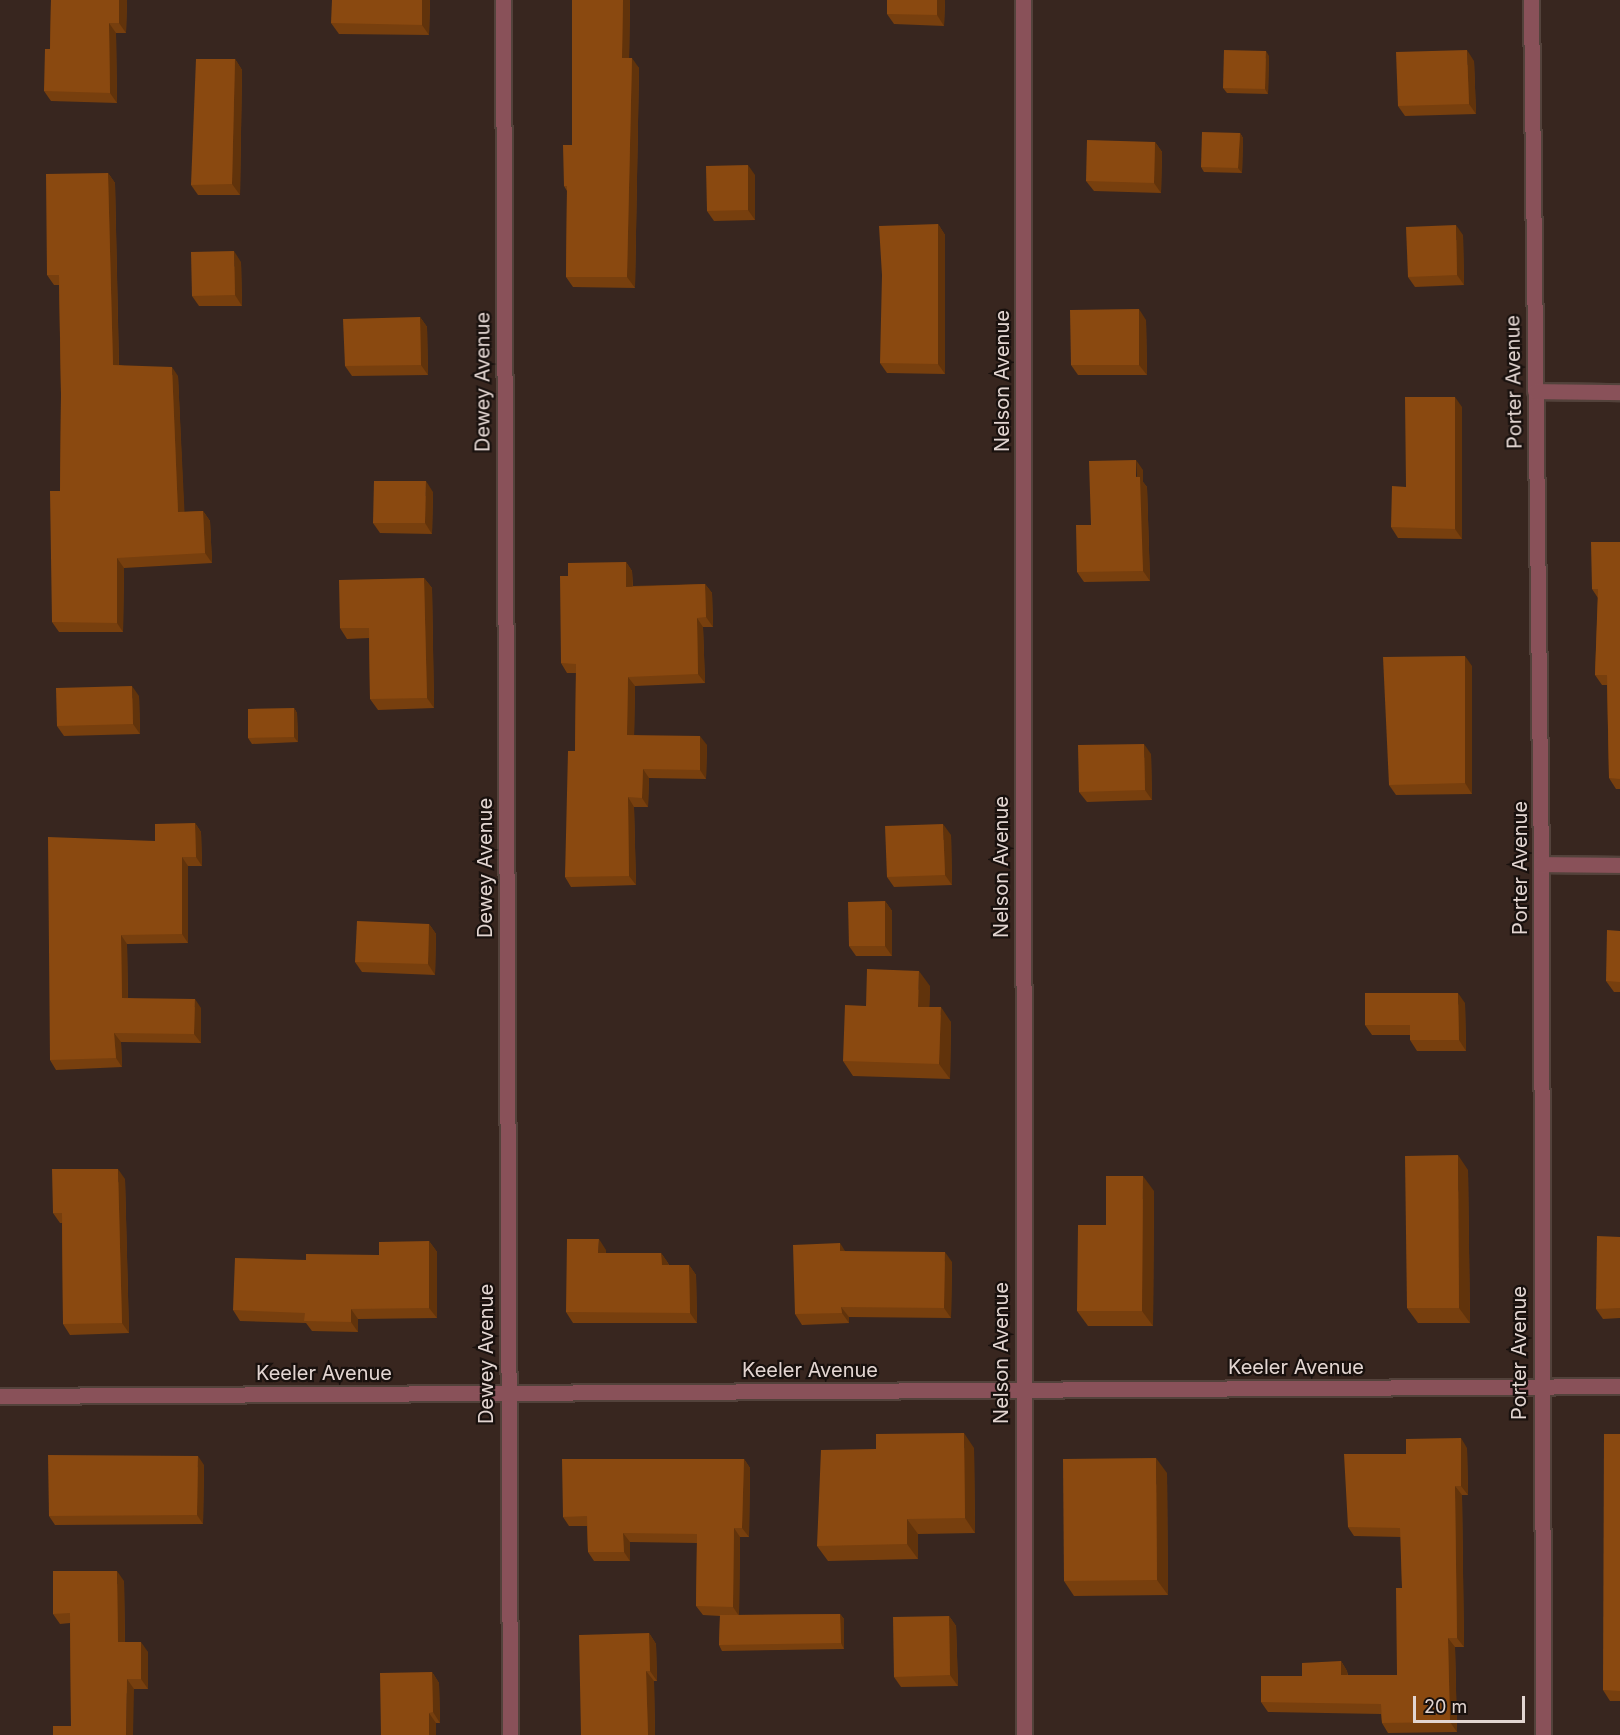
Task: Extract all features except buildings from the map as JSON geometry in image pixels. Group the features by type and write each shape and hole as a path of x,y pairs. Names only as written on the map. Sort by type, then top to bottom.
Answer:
{"street":[{"name":"Dewey Avenue","path":"503,0 510,1735"},
{"name":"Nelson Avenue","path":"1023,0 1022,1390 1024,1735"},
{"name":"Porter Avenue","path":"1531,0 1541,864 1540,1387 1543,1735"},
{"path":"1535,391 1620,392"},
{"path":"1541,864 1620,865"},
{"name":"Keeler Avenue","path":"0,1396 1620,1386"}]}
